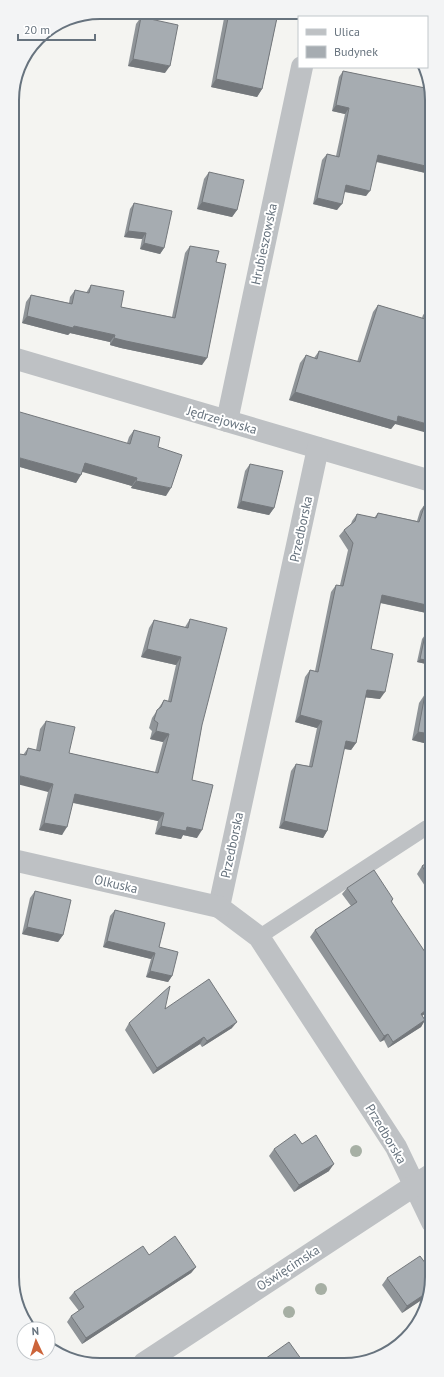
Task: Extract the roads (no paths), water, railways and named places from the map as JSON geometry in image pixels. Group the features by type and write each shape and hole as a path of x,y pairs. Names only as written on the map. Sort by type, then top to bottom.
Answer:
{"street":[{"name":"Hrubieszowska","path":"227,421 302,68"},
{"name":"Jędrzejowska","path":"19,360 425,479"},
{"name":"Przedborska","path":"318,448 219,907 259,937 396,1147 423,1179"},
{"name":"Olkuska","path":"19,861 219,907"},
{"name":"Oświęcimska","path":"152,1358 423,1179"}],"lane":[{"path":"259,937 425,829"}]}
